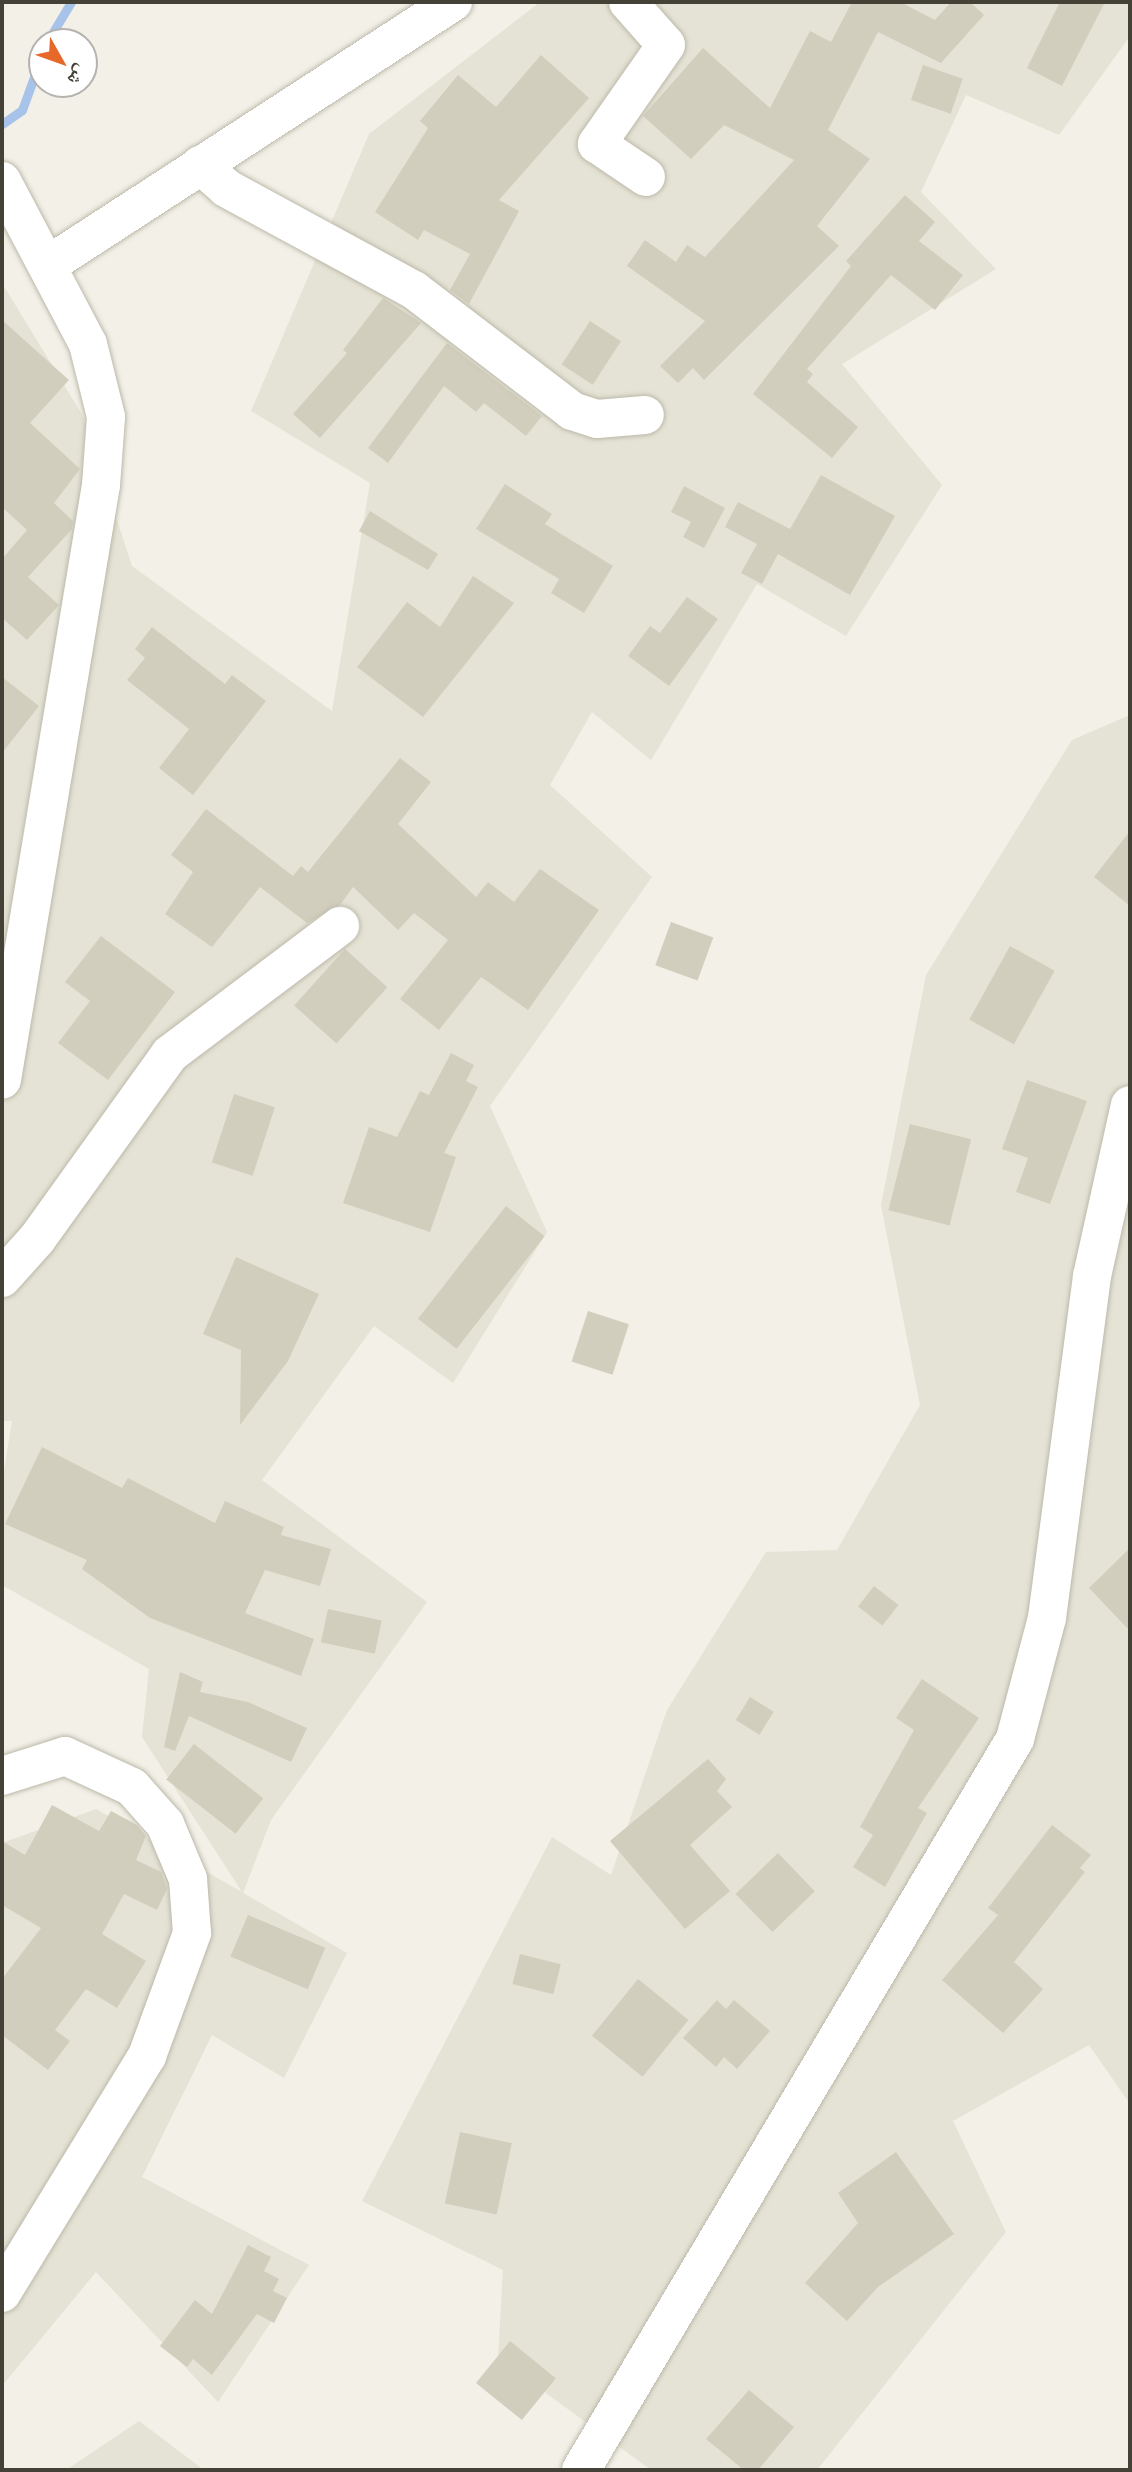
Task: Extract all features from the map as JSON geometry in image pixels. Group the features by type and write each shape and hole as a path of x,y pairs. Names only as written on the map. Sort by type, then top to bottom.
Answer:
{"street":[{"path":"48,265 453,2"},
{"path":"628,2 666,45 597,144 646,177"},
{"path":"200,165 226,188 414,290 572,411 597,419 645,415"},
{"path":"2,181 26,221 88,344 106,417 101,485 2,1080"},
{"path":"2,1278 37,1239 170,1054 340,926"},
{"path":"581,2470 1015,1739 1047,1618 1092,1276 1130,1105"},
{"path":"2,1776 65,1756 132,1787 165,1824 188,1879 192,1933 147,2056 2,2293"}],"shaded area":[{"path":"540,2 1130,2 1130,36 1059,135 966,95 921,192 996,269 842,364 942,485 846,636 757,584 651,760 592,712 550,785 652,877 490,1106 547,1232 453,1383 374,1326 262,1480 427,1602 271,1820 243,1893 347,1953 284,2078 212,2035 142,2177 309,2265 218,2402 96,2272 2,2386 2,1843 96,1809 242,1892 142,1737 149,1669 2,1585 2,1484 12,1421 2,1421 2,283 83,416 132,566 332,711 370,483 251,411 369,134"},
{"path":"1130,715 1130,2104 1089,2045 953,2121 1006,2232 817,2470 651,2470 498,2358 503,2270 362,2201 552,1837 611,1875 667,1710 766,1552 837,1550 920,1405 881,1205 926,975 1072,740"},
{"path":"139,2421 204,2470 66,2470"}],"building":[{"path":"852,2 900,2 935,20 951,2 970,2 984,15 941,63 878,32 828,130 870,159 817,226 839,246 704,380 693,368 678,383 660,366 705,321 627,266 645,240 676,262 687,245 705,257 794,160 724,125 691,159 643,116 703,48 770,108 810,31 831,42"},
{"path":"1060,2 1105,2 1062,86 1027,68"},
{"path":"541,55 589,98 499,200 519,211 469,304 450,290 470,254 424,230 418,240 375,212 428,128 420,121 458,75 496,107"},
{"path":"923,65 963,79 951,114 911,100"},
{"path":"905,195 935,222 919,241 963,275 935,310 891,275 807,369 813,374 807,382 858,427 832,458 753,394 851,266 846,261"},
{"path":"383,298 421,323 320,438 293,414 347,353 343,350"},
{"path":"2,320 69,380 30,423 80,469 54,503 73,521 72,529 28,577 59,605 27,640 2,618 2,559 27,530 2,507"},
{"path":"590,321 621,341 593,385 562,365"},
{"path":"447,343 542,416 526,436 484,403 476,412 444,386 388,463 368,448"},
{"path":"821,475 895,516 850,595 778,554 762,584 741,573 757,544 725,527 738,502 790,529"},
{"path":"505,484 552,514 545,524 613,566 584,613 551,593 559,579 476,529"},
{"path":"684,486 725,508 704,548 683,537 691,522 671,512"},
{"path":"370,511 438,554 428,570 359,531"},
{"path":"473,576 514,603 423,717 357,667 407,602 440,627"},
{"path":"687,597 718,619 669,686 628,656 650,626 660,633"},
{"path":"152,627 225,684 232,675 266,701 193,795 159,768 189,729 127,680 145,658 135,649"},
{"path":"2,677 39,706 2,753"},
{"path":"400,758 431,782 398,824 476,897 488,882 514,902 540,869 599,910 528,1010 481,977 439,1030 400,999 448,940 414,913 398,930 353,887 340,905 307,923 260,887 212,947 165,914 193,872 171,855 206,809 293,876 301,866 308,872"},
{"path":"1130,831 1130,906 1094,877"},
{"path":"671,922 713,937 698,981 655,965"},
{"path":"101,936 175,992 108,1080 58,1043 90,1001 65,982"},
{"path":"1010,946 1055,971 1014,1044 969,1019"},
{"path":"345,949 387,987 337,1044 294,1005"},
{"path":"451,1053 474,1065 466,1081 478,1087 444,1153 456,1157 430,1232 343,1203 369,1127 397,1137 420,1091 429,1095"},
{"path":"1027,1080 1087,1101 1050,1204 1016,1192 1028,1158 1002,1149"},
{"path":"234,1094 275,1107 253,1176 212,1162"},
{"path":"910,1124 971,1139 950,1226 888,1210"},
{"path":"506,1206 545,1236 457,1349 418,1319"},
{"path":"236,1257 319,1294 288,1361 240,1425 241,1350 203,1334"},
{"path":"588,1311 629,1324 613,1375 572,1361"},
{"path":"42,1447 122,1488 128,1478 215,1523 225,1501 284,1527 281,1535 331,1549 320,1586 265,1570 245,1613 314,1639 301,1676 150,1618 82,1569 87,1560 5,1524"},
{"path":"1130,1548 1130,1631 1089,1588"},
{"path":"874,1586 898,1605 882,1626 858,1606"},
{"path":"328,1609 382,1620 375,1654 321,1642"},
{"path":"180,1672 203,1682 200,1692 248,1702 307,1728 291,1762 189,1716 175,1751 164,1747"},
{"path":"922,1679 979,1718 918,1808 927,1813 885,1887 853,1867 873,1835 860,1827 914,1730 896,1718"},
{"path":"750,1697 774,1712 759,1735 736,1720"},
{"path":"194,1744 263,1798 236,1834 166,1779"},
{"path":"708,1759 726,1779 717,1791 732,1807 690,1845 730,1891 685,1929 610,1841"},
{"path":"52,1805 99,1831 111,1811 137,1825 146,1836 136,1860 161,1872 167,1889 157,1910 124,1894 102,1934 146,1961 117,2008 86,1989 55,2030 70,2041 48,2070 2,2035 2,1979 41,1928 2,1905 2,1841 25,1855"},
{"path":"1052,1825 1091,1855 1080,1868 1085,1872 1014,1962 1043,1989 1003,2033 942,1980 998,1915 988,1908"},
{"path":"778,1853 815,1891 772,1932 736,1894"},
{"path":"248,1915 325,1948 308,1989 230,1956"},
{"path":"520,1954 561,1964 553,1994 513,1984"},
{"path":"638,1979 689,2020 643,2077 592,2036"},
{"path":"717,2000 726,2009 734,2000 770,2031 737,2069 724,2057 716,2067 683,2038"},
{"path":"460,2132 512,2143 497,2214 445,2203"},
{"path":"896,2152 954,2234 878,2287 847,2321 805,2283 858,2223 838,2193"},
{"path":"248,2245 271,2257 264,2271 279,2279 273,2291 287,2298 274,2323 257,2314 212,2375 193,2359 187,2367 160,2346 195,2300 212,2314"},
{"path":"510,2341 556,2378 522,2420 476,2383"},
{"path":"749,2390 794,2427 758,2470 744,2470 706,2439"}],"waterway":[{"path":"55,28 71,2"},
{"path":"2,124 22,110 28,94"}]}
